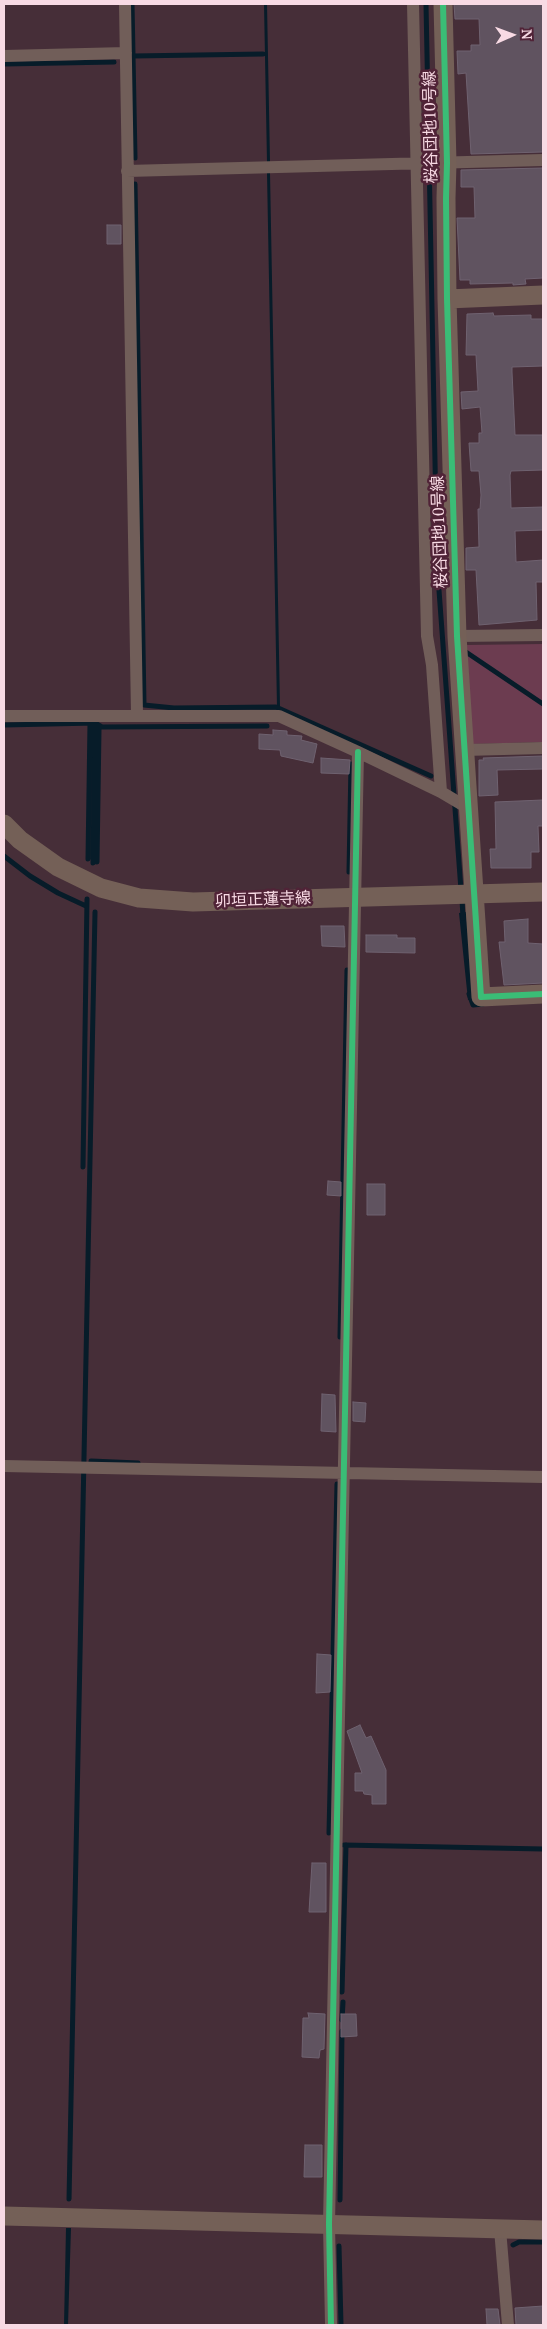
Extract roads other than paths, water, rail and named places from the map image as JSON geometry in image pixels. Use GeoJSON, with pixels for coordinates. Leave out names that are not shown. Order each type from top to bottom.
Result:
{"type":"FeatureCollection","features":[{"type":"Feature","properties":{"kind":"street"},"geometry":{"type":"LineString","coordinates":[[125,4],[137,715]]}},
{"type":"Feature","properties":{"kind":"street"},"geometry":{"type":"LineString","coordinates":[[413,4],[420,164],[427,636],[432,665],[441,792]]}},
{"type":"Feature","properties":{"kind":"street","name":"桜谷団地10号線"},"geometry":{"type":"LineString","coordinates":[[443,4],[444,164],[457,636],[481,997],[543,994]]}},
{"type":"Feature","properties":{"kind":"street"},"geometry":{"type":"LineString","coordinates":[[4,56],[126,53]]}},
{"type":"Feature","properties":{"kind":"street"},"geometry":{"type":"LineString","coordinates":[[128,170],[444,164],[543,160]]}},
{"type":"Feature","properties":{"kind":"street"},"geometry":{"type":"LineString","coordinates":[[447,299],[543,296]]}},
{"type":"Feature","properties":{"kind":"street"},"geometry":{"type":"LineString","coordinates":[[457,636],[543,635]]}},
{"type":"Feature","properties":{"kind":"street"},"geometry":{"type":"LineString","coordinates":[[4,716],[278,716],[441,792],[468,808]]}},
{"type":"Feature","properties":{"kind":"street"},"geometry":{"type":"LineString","coordinates":[[464,750],[543,748]]}},
{"type":"Feature","properties":{"kind":"street"},"geometry":{"type":"LineString","coordinates":[[331,2325],[329,2224],[358,752]]}},
{"type":"Feature","properties":{"kind":"street","name":"卯垣正蓮寺線"},"geometry":{"type":"LineString","coordinates":[[4,824],[20,840],[58,867],[101,888],[139,898],[193,902],[543,892]]}},
{"type":"Feature","properties":{"kind":"street"},"geometry":{"type":"LineString","coordinates":[[4,1466],[543,1477]]}},
{"type":"Feature","properties":{"kind":"street"},"geometry":{"type":"LineString","coordinates":[[4,2216],[543,2230]]}},
{"type":"Feature","properties":{"kind":"street"},"geometry":{"type":"LineString","coordinates":[[500,2229],[508,2325]]}},
{"type":"Feature","properties":{"kind":"water"},"geometry":{"type":"Polygon","coordinates":[[[264,4],[267,4],[270,162],[267,162],[264,4]]]}},
{"type":"Feature","properties":{"kind":"water"},"geometry":{"type":"Polygon","coordinates":[[[267,173],[270,173],[280,707],[277,707],[267,173]]]}},
{"type":"Feature","properties":{"kind":"water"},"geometry":{"type":"Polygon","coordinates":[[[466,912],[474,999],[468,1000],[459,913],[466,912]]]}},
{"type":"Feature","properties":{"kind":"water"},"geometry":{"type":"Polygon","coordinates":[[[66,2228],[71,2228],[68,2325],[64,2325],[66,2228]]]}},
{"type":"Feature","properties":{"kind":"waterway"},"geometry":{"type":"LineString","coordinates":[[132,4],[135,158]]}},
{"type":"Feature","properties":{"kind":"waterway"},"geometry":{"type":"LineString","coordinates":[[426,4],[437,563],[461,890]]}},
{"type":"Feature","properties":{"kind":"waterway"},"geometry":{"type":"LineString","coordinates":[[133,56],[263,54]]}},
{"type":"Feature","properties":{"kind":"waterway"},"geometry":{"type":"LineString","coordinates":[[4,64],[114,62]]}},
{"type":"Feature","properties":{"kind":"waterway"},"geometry":{"type":"LineString","coordinates":[[135,184],[144,705],[174,708],[276,707],[431,776]]}},
{"type":"Feature","properties":{"kind":"waterway"},"geometry":{"type":"LineString","coordinates":[[463,650],[543,704]]}},
{"type":"Feature","properties":{"kind":"waterway"},"geometry":{"type":"LineString","coordinates":[[88,859],[90,723]]}},
{"type":"Feature","properties":{"kind":"waterway"},"geometry":{"type":"LineString","coordinates":[[4,725],[95,723],[102,727],[267,726]]}},
{"type":"Feature","properties":{"kind":"waterway"},"geometry":{"type":"LineString","coordinates":[[93,863],[95,723]]}},
{"type":"Feature","properties":{"kind":"waterway"},"geometry":{"type":"LineString","coordinates":[[97,862],[99,729]]}},
{"type":"Feature","properties":{"kind":"waterway"},"geometry":{"type":"LineString","coordinates":[[349,872],[351,764]]}},
{"type":"Feature","properties":{"kind":"waterway"},"geometry":{"type":"LineString","coordinates":[[4,856],[30,876],[58,893],[86,906]]}},
{"type":"Feature","properties":{"kind":"waterway"},"geometry":{"type":"LineString","coordinates":[[83,1167],[87,899]]}},
{"type":"Feature","properties":{"kind":"waterway"},"geometry":{"type":"LineString","coordinates":[[462,899],[463,918]]}},
{"type":"Feature","properties":{"kind":"waterway"},"geometry":{"type":"LineString","coordinates":[[69,2199],[95,912]]}},
{"type":"Feature","properties":{"kind":"waterway"},"geometry":{"type":"LineString","coordinates":[[340,1337],[347,970]]}},
{"type":"Feature","properties":{"kind":"waterway"},"geometry":{"type":"LineString","coordinates":[[469,994],[473,1005],[483,1004]]}},
{"type":"Feature","properties":{"kind":"waterway"},"geometry":{"type":"LineString","coordinates":[[91,1461],[138,1463]]}},
{"type":"Feature","properties":{"kind":"waterway"},"geometry":{"type":"LineString","coordinates":[[329,1833],[337,1484]]}},
{"type":"Feature","properties":{"kind":"waterway"},"geometry":{"type":"LineString","coordinates":[[344,1845],[543,1849]]}},
{"type":"Feature","properties":{"kind":"waterway"},"geometry":{"type":"LineString","coordinates":[[342,1992],[346,1845]]}},
{"type":"Feature","properties":{"kind":"waterway"},"geometry":{"type":"LineString","coordinates":[[342,2020],[343,2002]]}},
{"type":"Feature","properties":{"kind":"waterway"},"geometry":{"type":"LineString","coordinates":[[340,2200],[342,2031]]}},
{"type":"Feature","properties":{"kind":"waterway"},"geometry":{"type":"LineString","coordinates":[[513,2245],[519,2242],[543,2242]]}},
{"type":"Feature","properties":{"kind":"waterway"},"geometry":{"type":"LineString","coordinates":[[339,2246],[341,2325]]}}]}
